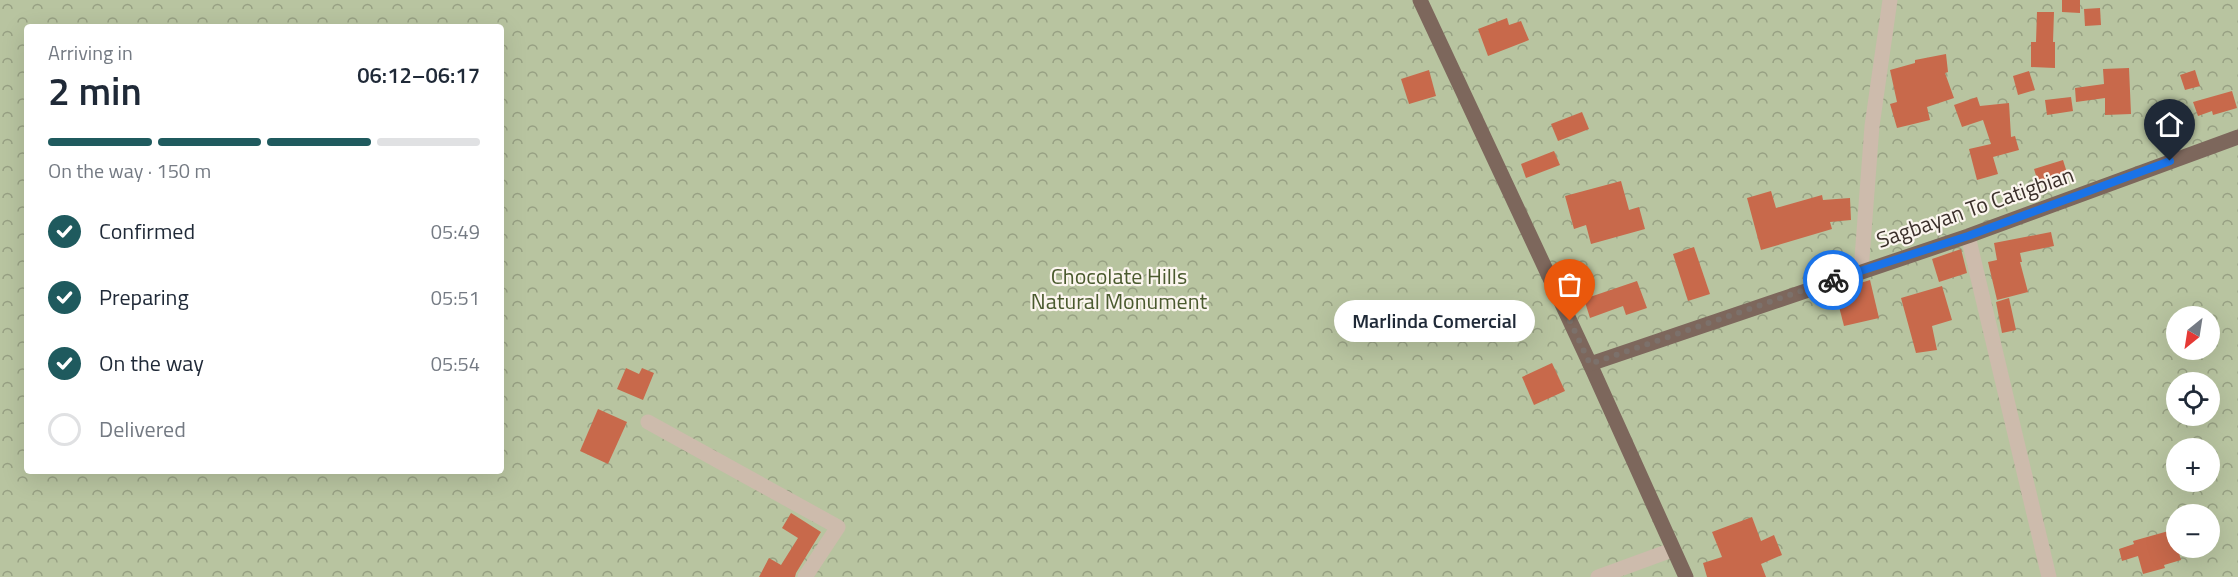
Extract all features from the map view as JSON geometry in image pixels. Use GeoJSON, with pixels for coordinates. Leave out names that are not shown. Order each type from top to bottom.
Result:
{"type":"FeatureCollection","features":[{"type":"Feature","properties":{"kind":"main road"},"geometry":{"type":"LineString","coordinates":[[1420,0],[1590,364],[1686,577]]}},
{"type":"Feature","properties":{"kind":"main road","name":"Sagbayan To Catigbian"},"geometry":{"type":"LineString","coordinates":[[1590,364],[1968,236],[2238,137]]}},
{"type":"Feature","properties":{"kind":"street"},"geometry":{"type":"LineString","coordinates":[[1861,271],[1872,126],[1890,0]]}},
{"type":"Feature","properties":{"kind":"street"},"geometry":{"type":"LineString","coordinates":[[1968,236],[2049,577]]}},
{"type":"Feature","properties":{"kind":"street"},"geometry":{"type":"LineString","coordinates":[[648,422],[838,527],[805,577]]}},
{"type":"Feature","properties":{"kind":"street"},"geometry":{"type":"LineString","coordinates":[[1598,577],[1672,550]]}},
{"type":"Feature","properties":{"kind":"green space","name":"Chocolate Hills Natural Monument"},"geometry":{"type":"Polygon","coordinates":[[[0,0],[2238,0],[2238,577],[0,577],[0,0]]]}},
{"type":"Feature","properties":{"kind":"building"},"geometry":{"type":"Polygon","coordinates":[[[2062,0],[2080,0],[2080,13],[2062,12],[2062,0]]]}},
{"type":"Feature","properties":{"kind":"building"},"geometry":{"type":"Polygon","coordinates":[[[2100,8],[2101,25],[2085,26],[2084,9],[2100,8]]]}},
{"type":"Feature","properties":{"kind":"building"},"geometry":{"type":"Polygon","coordinates":[[[2037,12],[2054,12],[2055,68],[2031,67],[2031,42],[2036,42],[2037,12]]]}},
{"type":"Feature","properties":{"kind":"building"},"geometry":{"type":"Polygon","coordinates":[[[1507,18],[1509,25],[1521,21],[1529,40],[1488,56],[1478,29],[1507,18]]]}},
{"type":"Feature","properties":{"kind":"building"},"geometry":{"type":"Polygon","coordinates":[[[1946,54],[1948,72],[1945,73],[1954,98],[1927,107],[1930,120],[1897,128],[1890,104],[1897,102],[1890,70],[1915,63],[1915,60],[1946,54]]]}},
{"type":"Feature","properties":{"kind":"building"},"geometry":{"type":"Polygon","coordinates":[[[2129,68],[2131,114],[2105,115],[2105,98],[2076,102],[2075,88],[2104,84],[2103,69],[2129,68]]]}},
{"type":"Feature","properties":{"kind":"building"},"geometry":{"type":"Polygon","coordinates":[[[1429,70],[1436,96],[1409,104],[1401,79],[1429,70]]]}},
{"type":"Feature","properties":{"kind":"building"},"geometry":{"type":"Polygon","coordinates":[[[2195,70],[2200,86],[2185,90],[2180,75],[2195,70]]]}},
{"type":"Feature","properties":{"kind":"building"},"geometry":{"type":"Polygon","coordinates":[[[2029,71],[2035,90],[2018,95],[2013,76],[2029,71]]]}},
{"type":"Feature","properties":{"kind":"building"},"geometry":{"type":"Polygon","coordinates":[[[2232,91],[2237,108],[2213,115],[2212,111],[2198,116],[2193,102],[2232,91]]]}},
{"type":"Feature","properties":{"kind":"building"},"geometry":{"type":"Polygon","coordinates":[[[1977,97],[1980,106],[2009,103],[2011,137],[2015,136],[2019,150],[1993,157],[1998,174],[1977,180],[1969,149],[1991,144],[1983,120],[1962,127],[1954,105],[1977,97]]]}},
{"type":"Feature","properties":{"kind":"building"},"geometry":{"type":"Polygon","coordinates":[[[2071,97],[2073,111],[2047,115],[2045,100],[2071,97]]]}},
{"type":"Feature","properties":{"kind":"building"},"geometry":{"type":"Polygon","coordinates":[[[1582,112],[1589,129],[1558,141],[1551,124],[1582,112]]]}},
{"type":"Feature","properties":{"kind":"building"},"geometry":{"type":"Polygon","coordinates":[[[1554,151],[1560,165],[1526,178],[1521,164],[1554,151]]]}},
{"type":"Feature","properties":{"kind":"building"},"geometry":{"type":"Polygon","coordinates":[[[2063,160],[2068,176],[2038,182],[2034,169],[2063,160]]]}},
{"type":"Feature","properties":{"kind":"building"},"geometry":{"type":"Polygon","coordinates":[[[1621,181],[1629,210],[1639,207],[1645,229],[1591,244],[1586,225],[1574,229],[1565,196],[1621,181]]]}},
{"type":"Feature","properties":{"kind":"building"},"geometry":{"type":"Polygon","coordinates":[[[1771,191],[1776,208],[1822,195],[1823,200],[1850,198],[1851,220],[1830,222],[1832,229],[1761,250],[1747,198],[1771,191]]]}},
{"type":"Feature","properties":{"kind":"building"},"geometry":{"type":"Polygon","coordinates":[[[2051,232],[2054,246],[2020,253],[2022,262],[2020,262],[2028,292],[1997,300],[1988,262],[1997,260],[1994,243],[2051,232]]]}},
{"type":"Feature","properties":{"kind":"building"},"geometry":{"type":"Polygon","coordinates":[[[1694,247],[1710,294],[1688,301],[1673,254],[1694,247]]]}},
{"type":"Feature","properties":{"kind":"building"},"geometry":{"type":"Polygon","coordinates":[[[1961,249],[1967,273],[1939,282],[1932,259],[1961,249]]]}},
{"type":"Feature","properties":{"kind":"building"},"geometry":{"type":"Polygon","coordinates":[[[1870,280],[1879,318],[1844,326],[1835,291],[1870,280]]]}},
{"type":"Feature","properties":{"kind":"building"},"geometry":{"type":"Polygon","coordinates":[[[1637,281],[1647,308],[1626,315],[1623,306],[1590,318],[1584,299],[1637,281]]]}},
{"type":"Feature","properties":{"kind":"building"},"geometry":{"type":"Polygon","coordinates":[[[1942,286],[1952,320],[1932,326],[1937,350],[1916,353],[1901,298],[1942,286]]]}},
{"type":"Feature","properties":{"kind":"building"},"geometry":{"type":"Polygon","coordinates":[[[2009,298],[2016,330],[2002,333],[1996,302],[2009,298]]]}},
{"type":"Feature","properties":{"kind":"building"},"geometry":{"type":"Polygon","coordinates":[[[1552,363],[1565,391],[1534,405],[1522,377],[1552,363]]]}},
{"type":"Feature","properties":{"kind":"building"},"geometry":{"type":"Polygon","coordinates":[[[626,368],[639,374],[642,368],[654,373],[643,400],[617,389],[626,368]]]}},
{"type":"Feature","properties":{"kind":"building"},"geometry":{"type":"Polygon","coordinates":[[[598,409],[627,422],[608,464],[580,451],[598,409]]]}},
{"type":"Feature","properties":{"kind":"building"},"geometry":{"type":"Polygon","coordinates":[[[791,513],[821,532],[795,577],[759,577],[769,558],[781,565],[798,538],[782,528],[791,513]]]}},
{"type":"Feature","properties":{"kind":"building"},"geometry":{"type":"Polygon","coordinates":[[[1752,517],[1761,541],[1774,535],[1782,555],[1761,564],[1766,577],[1707,577],[1703,563],[1722,557],[1712,532],[1752,517]]]}},
{"type":"Feature","properties":{"kind":"building"},"geometry":{"type":"Polygon","coordinates":[[[2166,532],[2166,558],[2180,558],[2181,560],[2164,565],[2165,568],[2143,574],[2138,556],[2122,561],[2119,549],[2134,544],[2133,541],[2166,532]]]}},
{"type":"Feature","properties":{"kind":"way so far"},"geometry":{"type":"LineString","coordinates":[[1570,321],[1590,364],[1833,280]]}},
{"type":"Feature","properties":{"kind":"place","name":"Marlinda Comercial"},"geometry":{"type":"Point","coordinates":[1570,321]}},
{"type":"Feature","properties":{"kind":"route"},"geometry":{"type":"LineString","coordinates":[[1833,280],[1968,236],[2170,161]]}}]}
